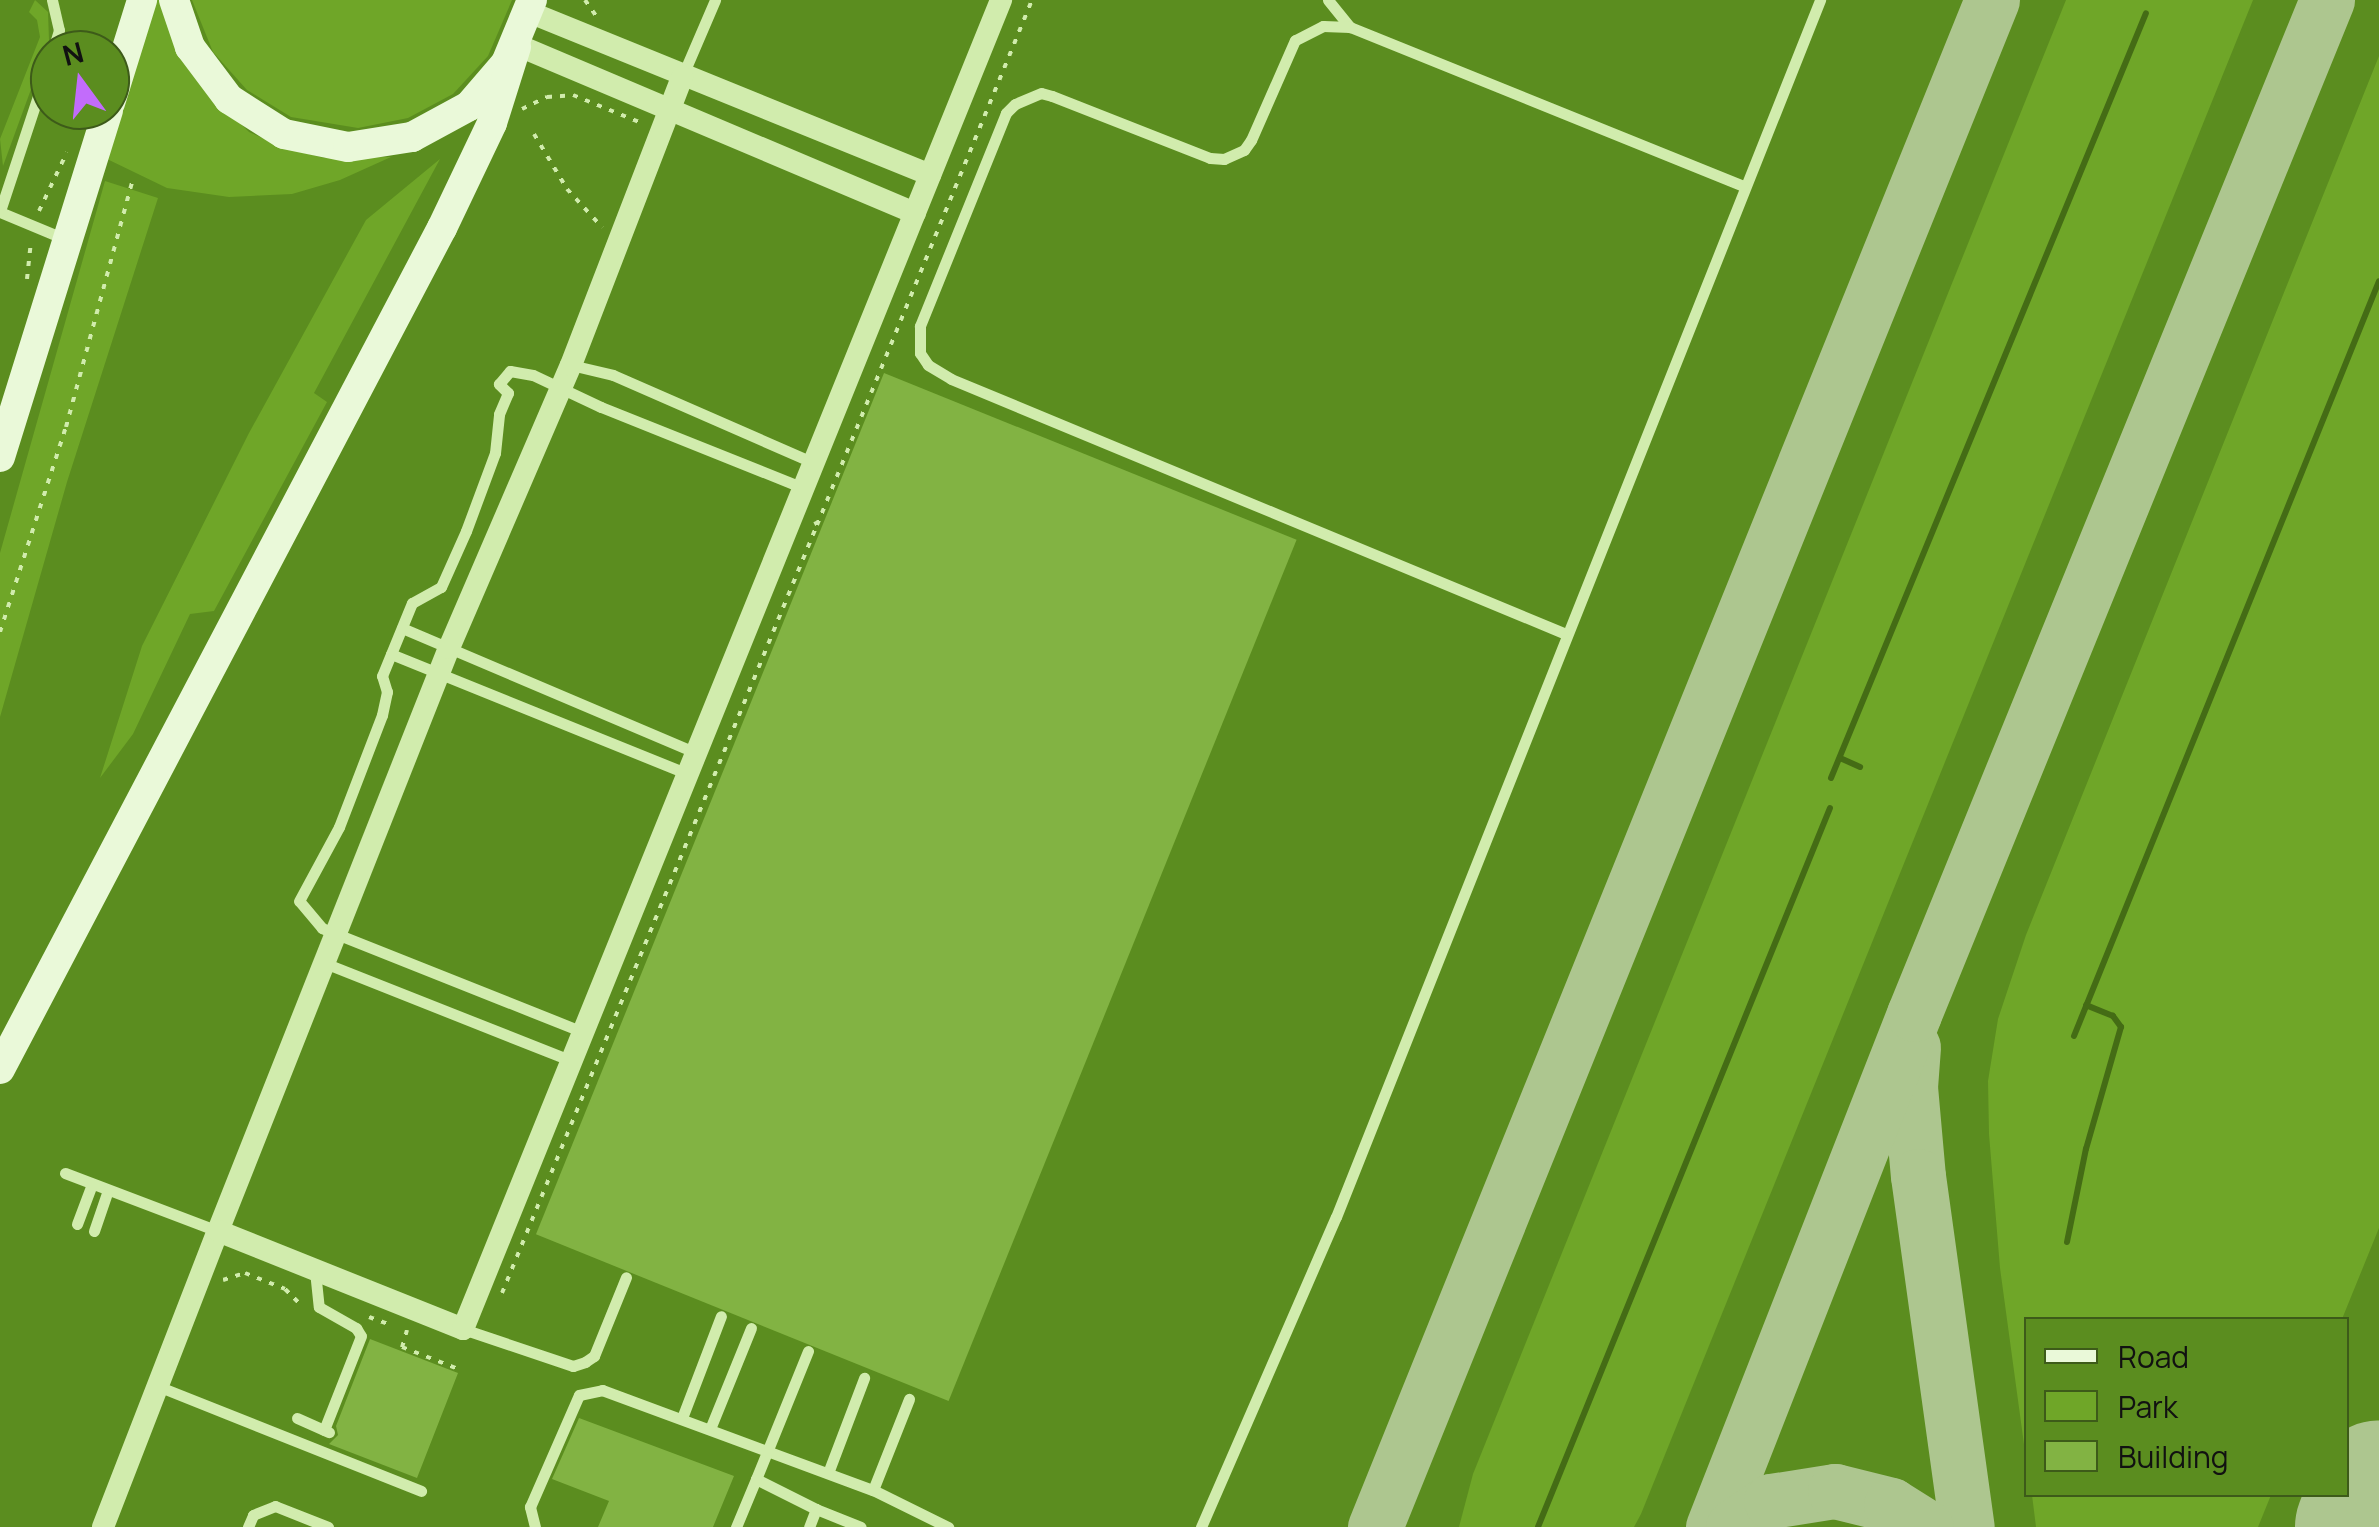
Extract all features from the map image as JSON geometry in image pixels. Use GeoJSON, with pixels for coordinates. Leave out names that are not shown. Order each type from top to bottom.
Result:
{"type":"FeatureCollection","features":[{"type":"Feature","properties":{"kind":"street"},"geometry":{"type":"LineString","coordinates":[[174,0],[190,47],[229,99],[284,134],[331,146],[396,142],[442,124],[482,93],[516,46]]}},
{"type":"Feature","properties":{"kind":"street"},"geometry":{"type":"LineString","coordinates":[[218,1231],[464,1330],[1001,0]]}},
{"type":"Feature","properties":{"kind":"street"},"geometry":{"type":"LineString","coordinates":[[0,1068],[442,228],[492,123],[532,5],[682,77],[930,175]]}},
{"type":"Feature","properties":{"kind":"street"},"geometry":{"type":"LineString","coordinates":[[130,31],[137,6]]}},
{"type":"Feature","properties":{"kind":"street"},"geometry":{"type":"LineString","coordinates":[[516,46],[665,121],[914,214]]}},
{"type":"Feature","properties":{"kind":"street"},"geometry":{"type":"LineString","coordinates":[[103,1527],[449,648],[571,366],[682,77]]}},
{"type":"Feature","properties":{"kind":"street"},"geometry":{"type":"LineString","coordinates":[[0,457],[102,130]]}},
{"type":"Feature","properties":{"kind":"lane"},"geometry":{"type":"LineString","coordinates":[[52,0],[59,30]]}},
{"type":"Feature","properties":{"kind":"lane"},"geometry":{"type":"LineString","coordinates":[[682,77],[714,0]]}},
{"type":"Feature","properties":{"kind":"lane"},"geometry":{"type":"LineString","coordinates":[[1328,0],[1350,27]]}},
{"type":"Feature","properties":{"kind":"lane"},"geometry":{"type":"LineString","coordinates":[[1200,1527],[1336,1217],[1820,0]]}},
{"type":"Feature","properties":{"kind":"lane"},"geometry":{"type":"LineString","coordinates":[[1566,634],[951,380],[928,365],[920,352],[920,326],[1006,113],[1015,104],[1041,93],[1210,158],[1224,159],[1244,150],[1251,140],[1295,40],[1323,26],[1350,27],[1743,186]]}},
{"type":"Feature","properties":{"kind":"lane"},"geometry":{"type":"LineString","coordinates":[[30,120],[0,211],[67,240]]}},
{"type":"Feature","properties":{"kind":"lane"},"geometry":{"type":"LineString","coordinates":[[571,366],[613,375],[814,464]]}},
{"type":"Feature","properties":{"kind":"lane"},"geometry":{"type":"LineString","coordinates":[[584,1032],[313,923],[299,901],[339,826],[386,702],[382,676],[412,604],[441,588],[466,530],[495,453],[499,414],[508,393],[499,384],[506,373],[517,370],[804,488]]}},
{"type":"Feature","properties":{"kind":"lane"},"geometry":{"type":"LineString","coordinates":[[402,628],[692,764]]}},
{"type":"Feature","properties":{"kind":"lane"},"geometry":{"type":"LineString","coordinates":[[392,654],[440,675],[692,764]]}},
{"type":"Feature","properties":{"kind":"lane"},"geometry":{"type":"LineString","coordinates":[[327,964],[572,1061]]}},
{"type":"Feature","properties":{"kind":"lane"},"geometry":{"type":"LineString","coordinates":[[65,1173],[218,1231]]}},
{"type":"Feature","properties":{"kind":"lane"},"geometry":{"type":"LineString","coordinates":[[77,1224],[92,1184]]}},
{"type":"Feature","properties":{"kind":"lane"},"geometry":{"type":"LineString","coordinates":[[94,1231],[108,1190]]}},
{"type":"Feature","properties":{"kind":"lane"},"geometry":{"type":"LineString","coordinates":[[297,1418],[327,1431],[360,1341],[356,1328],[326,1314],[316,1298],[315,1271]]}},
{"type":"Feature","properties":{"kind":"lane"},"geometry":{"type":"LineString","coordinates":[[464,1330],[573,1366],[594,1356],[626,1277]]}},
{"type":"Feature","properties":{"kind":"lane"},"geometry":{"type":"LineString","coordinates":[[682,1418],[721,1316]]}},
{"type":"Feature","properties":{"kind":"lane"},"geometry":{"type":"LineString","coordinates":[[710,1429],[751,1328]]}},
{"type":"Feature","properties":{"kind":"lane"},"geometry":{"type":"LineString","coordinates":[[736,1527],[808,1352]]}},
{"type":"Feature","properties":{"kind":"lane"},"geometry":{"type":"LineString","coordinates":[[828,1472],[864,1378]]}},
{"type":"Feature","properties":{"kind":"lane"},"geometry":{"type":"LineString","coordinates":[[160,1387],[421,1491]]}},
{"type":"Feature","properties":{"kind":"lane"},"geometry":{"type":"LineString","coordinates":[[535,1527],[530,1507],[580,1395],[602,1390],[828,1472],[873,1490],[929,1524],[948,1527]]}},
{"type":"Feature","properties":{"kind":"lane"},"geometry":{"type":"LineString","coordinates":[[873,1490],[909,1398]]}},
{"type":"Feature","properties":{"kind":"lane"},"geometry":{"type":"LineString","coordinates":[[756,1479],[861,1527]]}},
{"type":"Feature","properties":{"kind":"lane"},"geometry":{"type":"LineString","coordinates":[[248,1527],[252,1515],[275,1506],[328,1527]]}},
{"type":"Feature","properties":{"kind":"lane"},"geometry":{"type":"LineString","coordinates":[[809,1527],[816,1508]]}},
{"type":"Feature","properties":{"kind":"path"},"geometry":{"type":"LineString","coordinates":[[816,525],[1032,0]]}},
{"type":"Feature","properties":{"kind":"path"},"geometry":{"type":"LineString","coordinates":[[517,115],[548,97],[573,95],[665,121]]}},
{"type":"Feature","properties":{"kind":"path"},"geometry":{"type":"LineString","coordinates":[[534,134],[567,189],[594,221],[620,240]]}},
{"type":"Feature","properties":{"kind":"path"},"geometry":{"type":"LineString","coordinates":[[27,279],[28,249],[43,197],[70,140]]}},
{"type":"Feature","properties":{"kind":"path"},"geometry":{"type":"LineString","coordinates":[[0,632],[66,427],[132,182]]}},
{"type":"Feature","properties":{"kind":"path"},"geometry":{"type":"LineString","coordinates":[[217,1288],[225,1278],[246,1274],[294,1295],[320,1324],[326,1314]]}},
{"type":"Feature","properties":{"kind":"path"},"geometry":{"type":"LineString","coordinates":[[406,1331],[402,1347],[458,1369]]}},
{"type":"Feature","properties":{"kind":"green space"},"geometry":{"type":"Polygon","coordinates":[[[35,0],[48,12],[49,30],[39,30],[37,20],[29,12],[35,0]]]}},
{"type":"Feature","properties":{"kind":"green space"},"geometry":{"type":"Polygon","coordinates":[[[154,0],[162,0],[182,59],[195,78],[249,132],[285,148],[324,158],[391,157],[340,180],[292,194],[229,197],[167,188],[107,159],[116,130],[130,130],[130,81],[154,0]]]}},
{"type":"Feature","properties":{"kind":"green space"},"geometry":{"type":"Polygon","coordinates":[[[192,0],[512,0],[488,56],[453,94],[408,118],[358,128],[291,117],[247,90],[213,52],[192,0]]]}},
{"type":"Feature","properties":{"kind":"green space"},"geometry":{"type":"Polygon","coordinates":[[[2066,0],[2253,0],[1641,1514],[1634,1527],[1459,1527],[1473,1474],[2066,0]]]}},
{"type":"Feature","properties":{"kind":"green space"},"geometry":{"type":"Polygon","coordinates":[[[2379,56],[2379,1228],[2343,1317],[2024,1317],[2024,1444],[2000,1268],[1988,1081],[1998,1019],[2026,935],[2379,56]]]}},
{"type":"Feature","properties":{"kind":"green space"},"geometry":{"type":"Polygon","coordinates":[[[30,62],[30,92],[3,166],[0,139],[30,62]]]}},
{"type":"Feature","properties":{"kind":"green space"},"geometry":{"type":"Polygon","coordinates":[[[440,159],[314,393],[327,402],[214,611],[190,614],[133,734],[100,778],[142,646],[249,433],[366,220],[440,159]]]}},
{"type":"Feature","properties":{"kind":"green space"},"geometry":{"type":"Polygon","coordinates":[[[105,181],[158,198],[67,482],[0,717],[0,553],[105,181]]]}},
{"type":"Feature","properties":{"kind":"green space"},"geometry":{"type":"Polygon","coordinates":[[[2032,1497],[2270,1497],[2258,1527],[2036,1527],[2032,1497]]]}},
{"type":"Feature","properties":{"kind":"building"},"geometry":{"type":"Polygon","coordinates":[[[884,373],[1297,540],[949,1401],[536,1234],[884,373]]]}},
{"type":"Feature","properties":{"kind":"building"},"geometry":{"type":"Polygon","coordinates":[[[370,1339],[458,1373],[417,1478],[329,1444],[338,1435],[336,1426],[370,1339]]]}},
{"type":"Feature","properties":{"kind":"building"},"geometry":{"type":"Polygon","coordinates":[[[579,1418],[734,1476],[713,1527],[598,1527],[609,1501],[552,1479],[579,1418]]]}},
{"type":"Feature","properties":{"kind":"waterway"},"geometry":{"type":"LineString","coordinates":[[1831,778],[2146,13]]}},
{"type":"Feature","properties":{"kind":"waterway"},"geometry":{"type":"LineString","coordinates":[[2074,1036],[2379,281]]}},
{"type":"Feature","properties":{"kind":"waterway"},"geometry":{"type":"LineString","coordinates":[[1840,758],[1860,767]]}},
{"type":"Feature","properties":{"kind":"waterway"},"geometry":{"type":"LineString","coordinates":[[1538,1527],[1830,808]]}},
{"type":"Feature","properties":{"kind":"waterway"},"geometry":{"type":"LineString","coordinates":[[2067,1242],[2086,1149],[2121,1027],[2113,1016],[2086,1005]]}},
{"type":"Feature","properties":{"kind":"taxiway"},"geometry":{"type":"LineString","coordinates":[[1375,1527],[1992,0]]}},
{"type":"Feature","properties":{"kind":"taxiway"},"geometry":{"type":"LineString","coordinates":[[1713,1527],[1914,1014],[2327,0]]}},
{"type":"Feature","properties":{"kind":"taxiway"},"geometry":{"type":"LineString","coordinates":[[1913,1047],[1910,1087],[1918,1176],[1967,1527]]}},
{"type":"Feature","properties":{"kind":"taxiway"},"geometry":{"type":"LineString","coordinates":[[1733,1527],[1771,1501],[1835,1491],[1891,1505],[1926,1527]]}},
{"type":"Feature","properties":{"kind":"runway"},"geometry":{"type":"LineString","coordinates":[[2365,1527],[2379,1491]]}}]}
